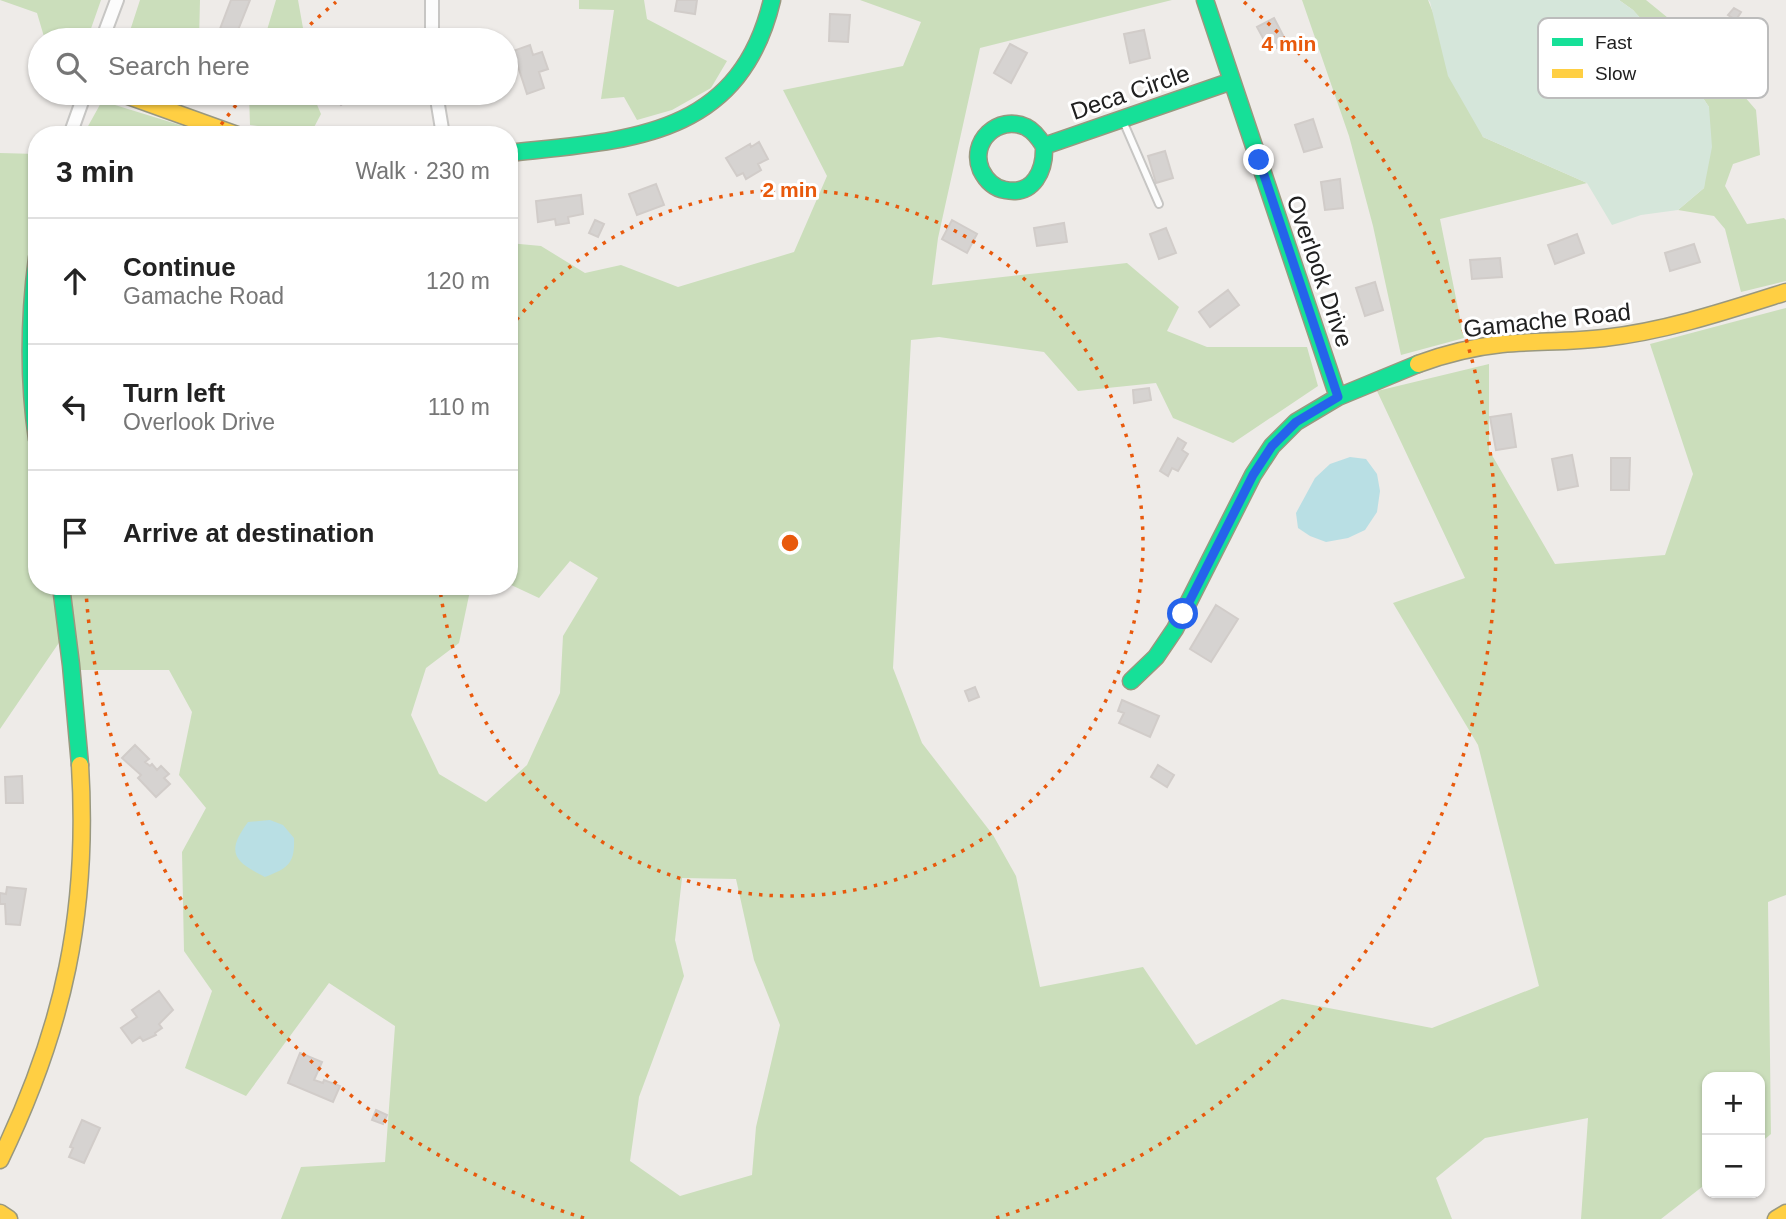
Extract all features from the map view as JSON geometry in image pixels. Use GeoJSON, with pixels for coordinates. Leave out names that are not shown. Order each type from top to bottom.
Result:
{"type":"FeatureCollection","features":[{"type":"Feature","properties":{"kind":"main road"},"geometry":{"type":"LineString","coordinates":[[518,152],[603,141],[659,130],[705,107],[743,72],[760,42],[772,0]]}},
{"type":"Feature","properties":{"kind":"main road","name":"Overlook Drive"},"geometry":{"type":"LineString","coordinates":[[1205,0],[1338,397]]}},
{"type":"Feature","properties":{"kind":"main road","name":"Deca Circle"},"geometry":{"type":"LineString","coordinates":[[1044,146],[1232,81]]}},
{"type":"Feature","properties":{"kind":"main road"},"geometry":{"type":"LineString","coordinates":[[153,105],[212,126]]}},
{"type":"Feature","properties":{"kind":"main road"},"geometry":{"type":"LineString","coordinates":[[1014,123],[1027,127],[1037,135],[1044,146],[1042,172],[1034,183],[1022,189],[1009,191],[996,188],[986,180],[979,168],[981,142],[989,132],[1001,125],[1014,123]]}},
{"type":"Feature","properties":{"kind":"main road","name":"Gamache Road"},"geometry":{"type":"LineString","coordinates":[[1131,681],[1156,657],[1175,629],[1253,475],[1272,446],[1296,422],[1338,397],[1436,358],[1469,348],[1604,338],[1656,330],[1786,292]]}},
{"type":"Feature","properties":{"kind":"main road"},"geometry":{"type":"LineString","coordinates":[[0,1160],[25,1107],[54,1026],[71,959],[80,891],[83,806],[74,686],[62,595]]}},
{"type":"Feature","properties":{"kind":"main road"},"geometry":{"type":"LineString","coordinates":[[0,1213],[9,1219]]}},
{"type":"Feature","properties":{"kind":"main road"},"geometry":{"type":"LineString","coordinates":[[1776,1219],[1786,1213]]}},
{"type":"Feature","properties":{"kind":"street"},"geometry":{"type":"LineString","coordinates":[[106,28],[117,0]]}},
{"type":"Feature","properties":{"kind":"street"},"geometry":{"type":"LineString","coordinates":[[432,0],[432,28]]}},
{"type":"Feature","properties":{"kind":"street"},"geometry":{"type":"LineString","coordinates":[[73,126],[81,105]]}},
{"type":"Feature","properties":{"kind":"street"},"geometry":{"type":"LineString","coordinates":[[438,105],[442,126]]}},
{"type":"Feature","properties":{"kind":"lane"},"geometry":{"type":"LineString","coordinates":[[1122,119],[1159,204]]}},
{"type":"Feature","properties":{"kind":"green space"},"geometry":{"type":"Polygon","coordinates":[[[0,0],[101,0],[91,28],[41,28],[37,13],[0,0]]]}},
{"type":"Feature","properties":{"kind":"green space"},"geometry":{"type":"Polygon","coordinates":[[[140,0],[200,0],[199,28],[131,28],[140,0]]]}},
{"type":"Feature","properties":{"kind":"green space"},"geometry":{"type":"Polygon","coordinates":[[[276,0],[298,0],[303,28],[268,28],[276,0]]]}},
{"type":"Feature","properties":{"kind":"green space"},"geometry":{"type":"Polygon","coordinates":[[[579,0],[644,0],[647,19],[727,61],[711,88],[672,110],[637,120],[624,97],[601,99],[614,10],[579,9],[579,0]]]}},
{"type":"Feature","properties":{"kind":"green space"},"geometry":{"type":"Polygon","coordinates":[[[860,0],[1172,0],[980,48],[938,238],[932,285],[1127,263],[1179,307],[1167,331],[1207,347],[1307,347],[1318,386],[1233,443],[1173,418],[1156,383],[1078,391],[1044,352],[939,337],[911,340],[893,668],[922,743],[993,835],[1016,876],[1040,987],[1143,967],[1196,1045],[1282,999],[1432,1028],[1539,986],[1478,745],[1393,603],[1465,578],[1377,391],[1489,364],[1489,450],[1555,564],[1665,555],[1693,474],[1650,344],[1786,308],[1786,895],[1768,902],[1771,1134],[1765,1139],[1765,1072],[1702,1072],[1702,1187],[1661,1219],[1581,1219],[1588,1118],[1485,1138],[1436,1178],[1452,1219],[281,1219],[301,1167],[385,1162],[395,1026],[329,983],[246,1096],[185,1068],[212,991],[184,951],[182,852],[206,808],[179,775],[192,712],[169,670],[80,670],[71,595],[469,595],[459,643],[426,668],[411,715],[439,774],[486,802],[527,765],[560,693],[563,636],[598,578],[570,561],[539,598],[518,588],[518,244],[541,246],[585,273],[621,265],[678,287],[794,252],[827,176],[783,90],[903,66],[921,22],[860,0]],[[682,878],[675,940],[684,976],[639,1097],[630,1161],[680,1196],[752,1175],[756,1127],[780,1025],[754,960],[736,879],[682,878]]]}},
{"type":"Feature","properties":{"kind":"green space"},"geometry":{"type":"Polygon","coordinates":[[[1302,0],[1428,0],[1483,137],[1587,183],[1440,219],[1464,338],[1401,355],[1373,226],[1349,136],[1302,0]]]}},
{"type":"Feature","properties":{"kind":"green space"},"geometry":{"type":"Polygon","coordinates":[[[1428,0],[1619,0],[1640,18],[1538,18],[1538,98],[1703,98],[1709,107],[1712,147],[1704,188],[1678,210],[1641,215],[1612,225],[1587,183],[1483,137],[1448,76],[1428,0]]]}},
{"type":"Feature","properties":{"kind":"green space"},"geometry":{"type":"Polygon","coordinates":[[[1619,0],[1646,0],[1668,18],[1640,18],[1619,0]]]}},
{"type":"Feature","properties":{"kind":"green space"},"geometry":{"type":"Polygon","coordinates":[[[1703,98],[1746,98],[1756,110],[1760,155],[1733,164],[1725,186],[1747,224],[1784,218],[1786,220],[1786,281],[1741,292],[1725,229],[1714,216],[1678,210],[1704,188],[1709,107],[1703,98]]]}},
{"type":"Feature","properties":{"kind":"green space"},"geometry":{"type":"Polygon","coordinates":[[[100,105],[115,105],[183,126],[88,126],[100,105]]]}},
{"type":"Feature","properties":{"kind":"green space"},"geometry":{"type":"Polygon","coordinates":[[[249,105],[317,105],[321,114],[315,126],[250,125],[249,105]]]}},
{"type":"Feature","properties":{"kind":"green space"},"geometry":{"type":"Polygon","coordinates":[[[0,153],[28,154],[28,595],[62,595],[67,631],[0,729],[0,153]]]}},
{"type":"Feature","properties":{"kind":"water"},"geometry":{"type":"Polygon","coordinates":[[[1350,457],[1366,459],[1377,474],[1380,491],[1377,512],[1365,530],[1348,538],[1326,542],[1310,536],[1298,528],[1296,513],[1315,478],[1330,464],[1350,457]]]}},
{"type":"Feature","properties":{"kind":"water"},"geometry":{"type":"Polygon","coordinates":[[[270,820],[283,825],[294,838],[294,847],[285,868],[265,877],[246,866],[236,855],[235,848],[248,822],[270,820]]]}},
{"type":"Feature","properties":{"kind":"building"},"geometry":{"type":"Polygon","coordinates":[[[231,0],[250,0],[239,28],[220,28],[231,0]]]}},
{"type":"Feature","properties":{"kind":"building"},"geometry":{"type":"Polygon","coordinates":[[[677,0],[697,0],[695,14],[675,11],[677,0]]]}},
{"type":"Feature","properties":{"kind":"building"},"geometry":{"type":"Polygon","coordinates":[[[1734,8],[1741,12],[1737,18],[1728,15],[1734,8]]]}},
{"type":"Feature","properties":{"kind":"building"},"geometry":{"type":"Polygon","coordinates":[[[830,14],[850,15],[848,42],[829,41],[830,14]]]}},
{"type":"Feature","properties":{"kind":"building"},"geometry":{"type":"Polygon","coordinates":[[[1274,18],[1287,43],[1270,51],[1257,27],[1274,18]]]}},
{"type":"Feature","properties":{"kind":"building"},"geometry":{"type":"Polygon","coordinates":[[[1144,30],[1150,58],[1130,63],[1124,34],[1144,30]]]}},
{"type":"Feature","properties":{"kind":"building"},"geometry":{"type":"Polygon","coordinates":[[[1010,44],[1027,53],[1011,83],[994,73],[1010,44]]]}},
{"type":"Feature","properties":{"kind":"building"},"geometry":{"type":"Polygon","coordinates":[[[530,45],[533,55],[542,52],[548,69],[539,72],[544,88],[527,94],[518,66],[518,49],[530,45]]]}},
{"type":"Feature","properties":{"kind":"building"},"geometry":{"type":"Polygon","coordinates":[[[1313,119],[1322,147],[1304,152],[1295,125],[1313,119]]]}},
{"type":"Feature","properties":{"kind":"building"},"geometry":{"type":"Polygon","coordinates":[[[759,142],[768,159],[758,164],[761,170],[746,179],[743,173],[737,176],[726,158],[750,144],[751,147],[759,142]]]}},
{"type":"Feature","properties":{"kind":"building"},"geometry":{"type":"Polygon","coordinates":[[[1165,151],[1173,178],[1156,183],[1148,156],[1165,151]]]}},
{"type":"Feature","properties":{"kind":"building"},"geometry":{"type":"Polygon","coordinates":[[[1340,179],[1343,208],[1325,210],[1321,182],[1340,179]]]}},
{"type":"Feature","properties":{"kind":"building"},"geometry":{"type":"Polygon","coordinates":[[[656,184],[664,205],[637,215],[629,194],[656,184]]]}},
{"type":"Feature","properties":{"kind":"building"},"geometry":{"type":"Polygon","coordinates":[[[581,195],[583,214],[568,217],[569,223],[556,225],[555,219],[538,222],[536,201],[581,195]]]}},
{"type":"Feature","properties":{"kind":"building"},"geometry":{"type":"Polygon","coordinates":[[[595,220],[604,224],[598,237],[589,233],[595,220]]]}},
{"type":"Feature","properties":{"kind":"building"},"geometry":{"type":"Polygon","coordinates":[[[952,220],[977,234],[967,253],[942,239],[952,220]]]}},
{"type":"Feature","properties":{"kind":"building"},"geometry":{"type":"Polygon","coordinates":[[[1064,223],[1067,242],[1037,246],[1034,228],[1064,223]]]}},
{"type":"Feature","properties":{"kind":"building"},"geometry":{"type":"Polygon","coordinates":[[[1166,228],[1176,253],[1159,259],[1150,234],[1166,228]]]}},
{"type":"Feature","properties":{"kind":"building"},"geometry":{"type":"Polygon","coordinates":[[[1577,234],[1584,253],[1555,264],[1548,245],[1577,234]]]}},
{"type":"Feature","properties":{"kind":"building"},"geometry":{"type":"Polygon","coordinates":[[[1694,244],[1700,262],[1670,271],[1665,253],[1694,244]]]}},
{"type":"Feature","properties":{"kind":"building"},"geometry":{"type":"Polygon","coordinates":[[[1500,258],[1502,277],[1472,279],[1470,260],[1500,258]]]}},
{"type":"Feature","properties":{"kind":"building"},"geometry":{"type":"Polygon","coordinates":[[[1375,282],[1383,310],[1365,316],[1356,288],[1375,282]]]}},
{"type":"Feature","properties":{"kind":"building"},"geometry":{"type":"Polygon","coordinates":[[[1228,290],[1239,305],[1210,327],[1199,312],[1228,290]]]}},
{"type":"Feature","properties":{"kind":"building"},"geometry":{"type":"Polygon","coordinates":[[[1149,388],[1151,400],[1134,403],[1133,390],[1149,388]]]}},
{"type":"Feature","properties":{"kind":"building"},"geometry":{"type":"Polygon","coordinates":[[[1511,414],[1516,447],[1496,450],[1490,417],[1511,414]]]}},
{"type":"Feature","properties":{"kind":"building"},"geometry":{"type":"Polygon","coordinates":[[[1178,438],[1186,443],[1182,450],[1188,454],[1178,471],[1172,468],[1168,476],[1160,471],[1178,438]]]}},
{"type":"Feature","properties":{"kind":"building"},"geometry":{"type":"Polygon","coordinates":[[[1572,455],[1578,486],[1558,490],[1552,459],[1572,455]]]}},
{"type":"Feature","properties":{"kind":"building"},"geometry":{"type":"Polygon","coordinates":[[[1611,458],[1630,458],[1629,490],[1611,490],[1611,458]]]}},
{"type":"Feature","properties":{"kind":"building"},"geometry":{"type":"Polygon","coordinates":[[[1216,605],[1238,619],[1211,662],[1190,649],[1216,605]]]}},
{"type":"Feature","properties":{"kind":"building"},"geometry":{"type":"Polygon","coordinates":[[[975,687],[979,697],[969,701],[965,691],[975,687]]]}},
{"type":"Feature","properties":{"kind":"building"},"geometry":{"type":"Polygon","coordinates":[[[1122,700],[1159,716],[1150,737],[1119,723],[1124,713],[1118,711],[1122,700]]]}},
{"type":"Feature","properties":{"kind":"building"},"geometry":{"type":"Polygon","coordinates":[[[135,745],[149,759],[145,762],[150,766],[152,764],[157,770],[161,766],[169,774],[164,778],[170,784],[156,797],[138,778],[141,775],[122,758],[135,745]]]}},
{"type":"Feature","properties":{"kind":"building"},"geometry":{"type":"Polygon","coordinates":[[[1158,765],[1174,775],[1167,787],[1151,777],[1158,765]]]}},
{"type":"Feature","properties":{"kind":"building"},"geometry":{"type":"Polygon","coordinates":[[[22,776],[23,803],[6,803],[5,777],[22,776]]]}},
{"type":"Feature","properties":{"kind":"building"},"geometry":{"type":"Polygon","coordinates":[[[7,887],[26,889],[20,925],[6,924],[5,904],[0,904],[0,893],[6,894],[7,887]]]}},
{"type":"Feature","properties":{"kind":"building"},"geometry":{"type":"Polygon","coordinates":[[[159,991],[173,1010],[159,1024],[162,1028],[156,1035],[143,1041],[140,1037],[132,1043],[121,1028],[137,1017],[132,1010],[159,991]]]}},
{"type":"Feature","properties":{"kind":"building"},"geometry":{"type":"Polygon","coordinates":[[[300,1053],[322,1062],[314,1080],[323,1083],[324,1080],[340,1086],[333,1102],[288,1083],[300,1053]]]}},
{"type":"Feature","properties":{"kind":"building"},"geometry":{"type":"Polygon","coordinates":[[[376,1110],[387,1115],[383,1124],[372,1120],[376,1110]]]}},
{"type":"Feature","properties":{"kind":"building"},"geometry":{"type":"Polygon","coordinates":[[[82,1120],[100,1128],[84,1163],[69,1157],[73,1148],[70,1147],[82,1120]]]}},
{"type":"Feature","properties":{"kind":"traffic: fast"},"geometry":{"type":"LineString","coordinates":[[518,152],[635,136],[672,124],[705,106],[734,81],[756,46],[772,0]]}},
{"type":"Feature","properties":{"kind":"traffic: fast"},"geometry":{"type":"LineString","coordinates":[[1205,0],[1338,397]]}},
{"type":"Feature","properties":{"kind":"traffic: fast"},"geometry":{"type":"LineString","coordinates":[[1044,146],[1042,164],[1036,179],[1030,185],[1015,191],[993,185],[981,170],[978,160],[979,150],[988,133],[1005,124],[1026,127],[1044,146],[1232,81]]}},
{"type":"Feature","properties":{"kind":"traffic: fast"},"geometry":{"type":"LineString","coordinates":[[1131,681],[1156,657],[1175,629],[1253,475],[1272,446],[1296,422],[1338,397],[1418,364]]}},
{"type":"Feature","properties":{"kind":"traffic: fast"},"geometry":{"type":"LineString","coordinates":[[62,595],[80,765]]}},
{"type":"Feature","properties":{"kind":"traffic: slow"},"geometry":{"type":"LineString","coordinates":[[153,105],[212,126]]}},
{"type":"Feature","properties":{"kind":"traffic: slow"},"geometry":{"type":"LineString","coordinates":[[1418,364],[1459,351],[1491,345],[1591,339],[1650,331],[1696,320],[1786,292]]}},
{"type":"Feature","properties":{"kind":"traffic: slow"},"geometry":{"type":"LineString","coordinates":[[0,1160],[41,1063],[67,968],[76,919],[80,870],[80,765]]}},
{"type":"Feature","properties":{"kind":"traffic: slow"},"geometry":{"type":"LineString","coordinates":[[0,1213],[9,1219]]}},
{"type":"Feature","properties":{"kind":"traffic: slow"},"geometry":{"type":"LineString","coordinates":[[1776,1219],[1786,1213]]}},
{"type":"Feature","properties":{"kind":"route"},"geometry":{"type":"LineString","coordinates":[[1183,614],[1253,475],[1272,446],[1296,422],[1338,397],[1259,160]]}}]}
